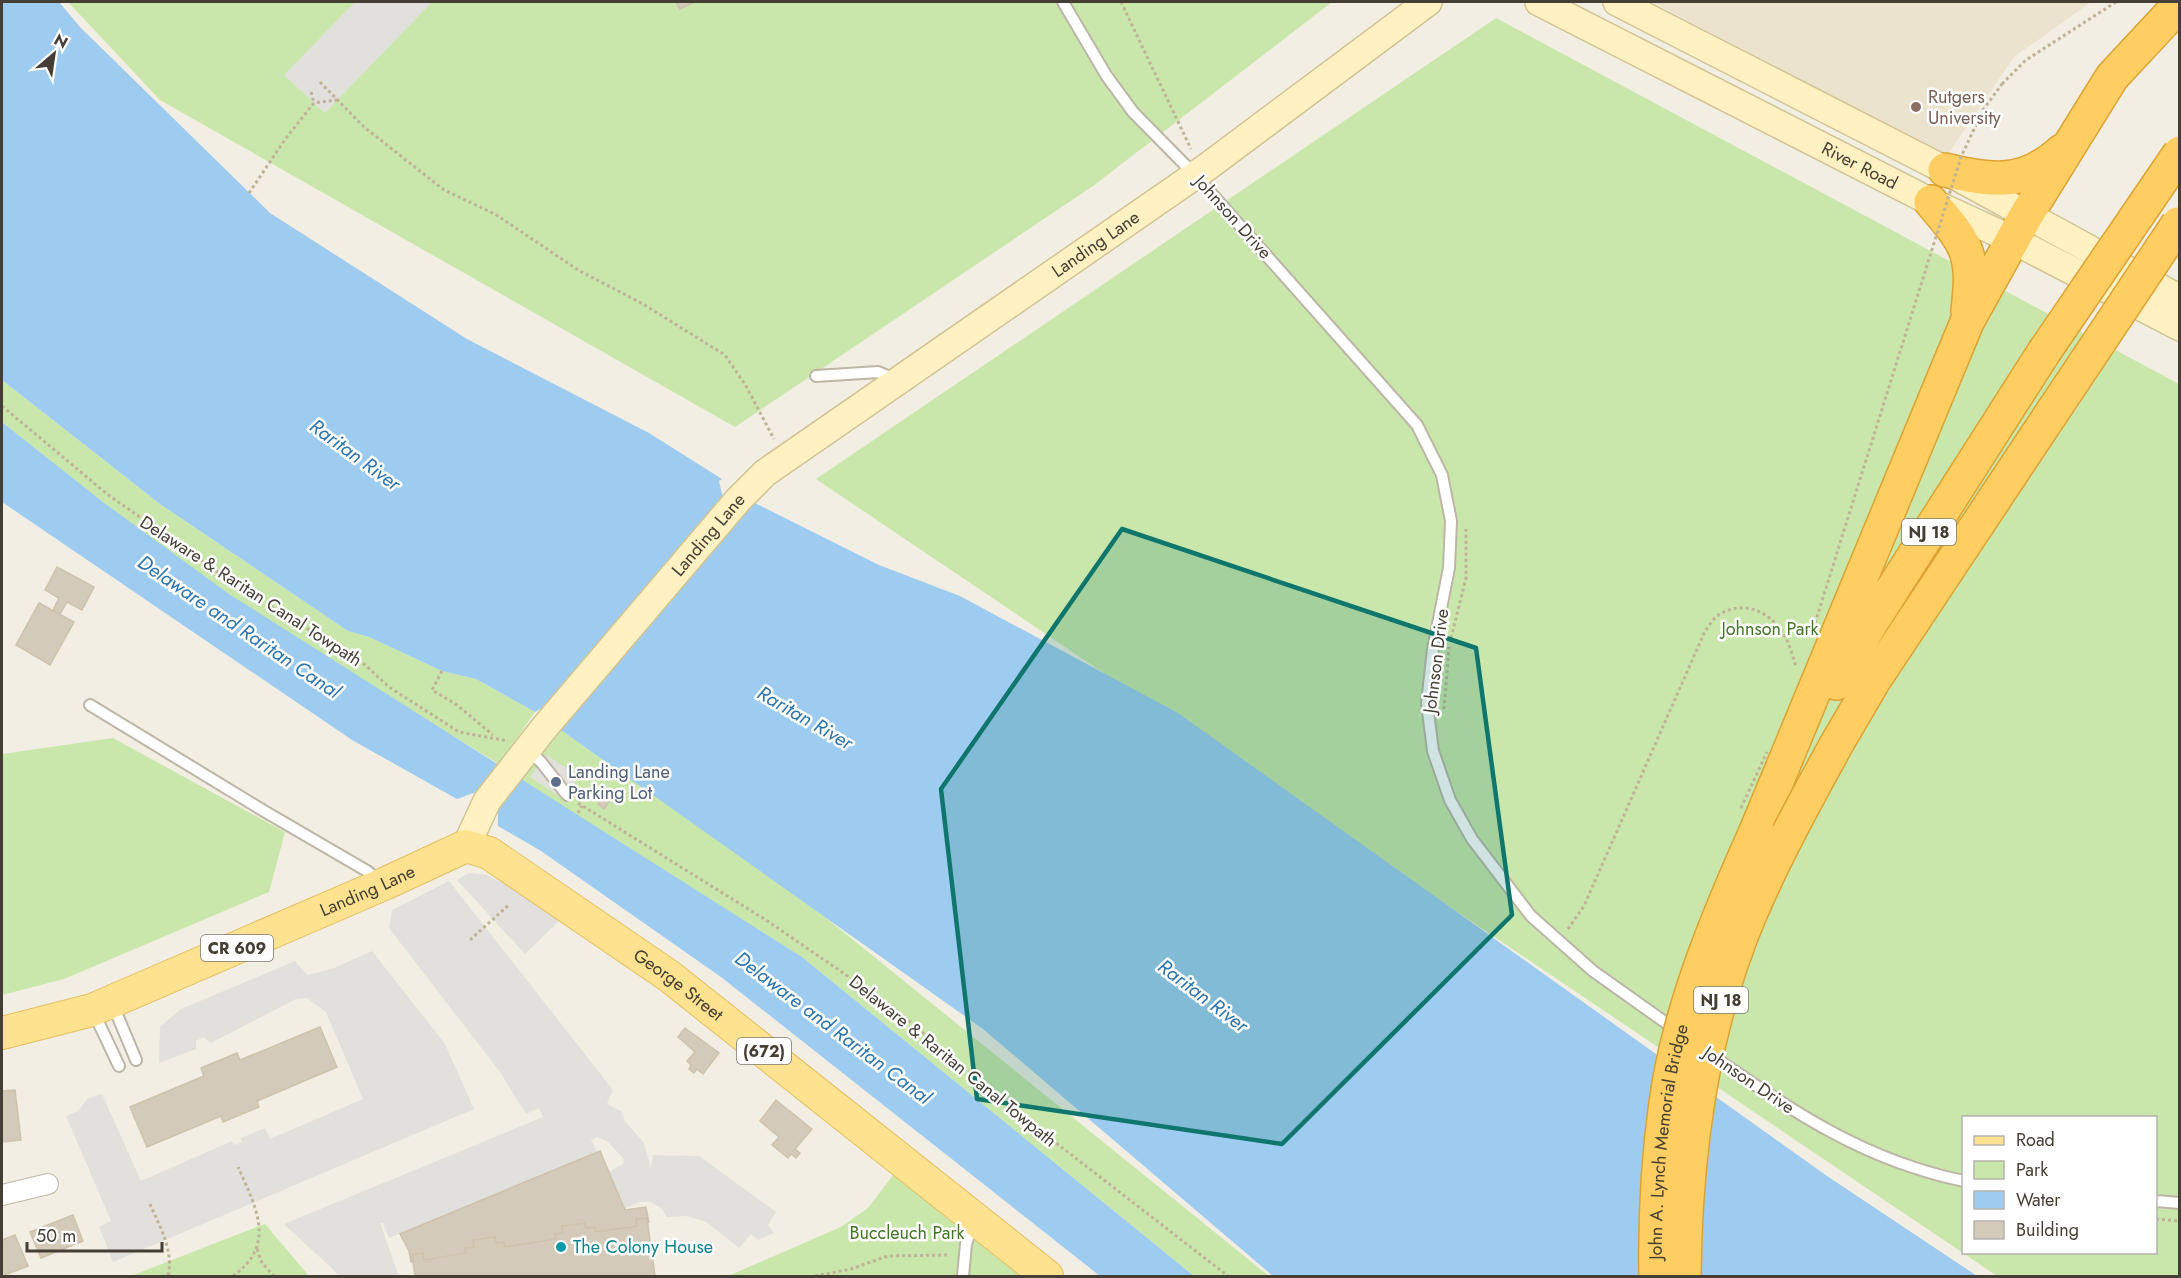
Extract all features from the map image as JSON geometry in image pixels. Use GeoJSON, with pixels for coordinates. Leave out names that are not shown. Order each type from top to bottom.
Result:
{"type":"FeatureCollection","features":[{"type":"Feature","properties":{"kind":"highway"},"geometry":{"type":"LineString","coordinates":[[1813,711],[1967,322],[2020,227],[2112,77],[2180,4]]}},
{"type":"Feature","properties":{"kind":"highway"},"geometry":{"type":"LineString","coordinates":[[1945,170],[1981,178],[2011,179],[2046,166],[2072,141]]}},
{"type":"Feature","properties":{"kind":"highway","name":"NJ 18"},"geometry":{"type":"LineString","coordinates":[[1813,711],[2044,352],[2180,153]]}},
{"type":"Feature","properties":{"kind":"highway"},"geometry":{"type":"LineString","coordinates":[[1930,202],[1955,230],[1968,254],[1972,275],[1967,322]]}},
{"type":"Feature","properties":{"kind":"highway","name":"John A. Lynch Memorial Bridge"},"geometry":{"type":"LineString","coordinates":[[1684,1276],[1685,1212],[1694,1119],[1709,1044],[1727,981],[1756,902],[1791,828],[1874,680],[2179,222]]}},
{"type":"Feature","properties":{"kind":"highway","name":"John A. Lynch Memorial Bridge"},"geometry":{"type":"LineString","coordinates":[[1656,1276],[1655,1218],[1666,1102],[1678,1046],[1701,966],[1725,900],[1756,829],[1813,711]]}},
{"type":"Feature","properties":{"kind":"main road","name":"Landing Lane"},"geometry":{"type":"LineString","coordinates":[[2,1033],[102,1005],[384,885],[466,846],[487,801],[522,750],[544,728],[738,500],[789,455],[1195,175],[1428,2]]}},
{"type":"Feature","properties":{"kind":"main road","name":"River Road"},"geometry":{"type":"LineString","coordinates":[[1539,2],[1930,202],[2020,227],[2180,299]]}},
{"type":"Feature","properties":{"kind":"main road","name":"River Road"},"geometry":{"type":"LineString","coordinates":[[1617,2],[1945,170],[2020,227],[2180,327]]}},
{"type":"Feature","properties":{"kind":"main road","name":"George Street"},"geometry":{"type":"LineString","coordinates":[[466,846],[489,853],[669,976],[1047,1276]]}},
{"type":"Feature","properties":{"kind":"street"},"geometry":{"type":"LineString","coordinates":[[2,1195],[48,1184]]}},
{"type":"Feature","properties":{"kind":"lane","name":"Johnson Drive"},"geometry":{"type":"LineString","coordinates":[[1063,2],[1106,75],[1133,112],[1195,175],[1411,415],[1427,441],[1442,475],[1451,521],[1449,568],[1433,649],[1427,703],[1429,728],[1440,777],[1472,840],[1531,916],[1557,942],[1593,971],[1692,1042],[1811,1122],[1836,1136],[1874,1155],[1932,1174],[1962,1181]]}},
{"type":"Feature","properties":{"kind":"lane"},"geometry":{"type":"LineString","coordinates":[[816,376],[878,372],[897,380]]}},
{"type":"Feature","properties":{"kind":"lane"},"geometry":{"type":"LineString","coordinates":[[90,705],[253,805],[367,871],[384,885]]}},
{"type":"Feature","properties":{"kind":"lane"},"geometry":{"type":"LineString","coordinates":[[522,750],[541,762],[567,795]]}},
{"type":"Feature","properties":{"kind":"lane"},"geometry":{"type":"LineString","coordinates":[[102,1005],[136,1060]]}},
{"type":"Feature","properties":{"kind":"lane"},"geometry":{"type":"LineString","coordinates":[[102,1005],[120,1066]]}},
{"type":"Feature","properties":{"kind":"lane"},"geometry":{"type":"LineString","coordinates":[[2157,1201],[2180,1203]]}},
{"type":"Feature","properties":{"kind":"lane"},"geometry":{"type":"LineString","coordinates":[[963,1276],[966,1244],[975,1218]]}},
{"type":"Feature","properties":{"kind":"path"},"geometry":{"type":"LineString","coordinates":[[1121,2],[1156,71],[1189,146]]}},
{"type":"Feature","properties":{"kind":"path"},"geometry":{"type":"LineString","coordinates":[[1815,623],[1961,157],[1983,110],[2002,84],[2026,60],[2116,2]]}},
{"type":"Feature","properties":{"kind":"path"},"geometry":{"type":"LineString","coordinates":[[320,82],[384,144],[444,190],[495,214],[578,270],[643,304],[725,355],[733,364],[766,419],[771,435],[778,442]]}},
{"type":"Feature","properties":{"kind":"path"},"geometry":{"type":"LineString","coordinates":[[311,92],[314,104]]}},
{"type":"Feature","properties":{"kind":"path"},"geometry":{"type":"LineString","coordinates":[[249,193],[286,138],[314,104],[338,100]]}},
{"type":"Feature","properties":{"kind":"path","name":"Delaware & Raritan Canal Towpath"},"geometry":{"type":"LineString","coordinates":[[2,406],[106,494],[235,584],[364,664],[389,687],[452,729],[495,737],[522,750]]}},
{"type":"Feature","properties":{"kind":"path"},"geometry":{"type":"LineString","coordinates":[[1444,715],[1450,645],[1466,578],[1466,521]]}},
{"type":"Feature","properties":{"kind":"path"},"geometry":{"type":"LineString","coordinates":[[1567,930],[1584,906],[1705,631],[1719,614],[1738,607],[1758,609],[1773,620],[1786,637],[1796,667]]}},
{"type":"Feature","properties":{"kind":"path"},"geometry":{"type":"LineString","coordinates":[[442,671],[432,690],[457,705],[495,737]]}},
{"type":"Feature","properties":{"kind":"path","name":"Delaware & Raritan Canal Towpath"},"geometry":{"type":"LineString","coordinates":[[567,795],[766,920],[887,1003],[1051,1140],[1228,1276]]}},
{"type":"Feature","properties":{"kind":"path"},"geometry":{"type":"LineString","coordinates":[[578,813],[582,806]]}},
{"type":"Feature","properties":{"kind":"path"},"geometry":{"type":"LineString","coordinates":[[470,940],[510,904]]}},
{"type":"Feature","properties":{"kind":"path"},"geometry":{"type":"LineString","coordinates":[[1560,923],[1574,937]]}},
{"type":"Feature","properties":{"kind":"path"},"geometry":{"type":"LineString","coordinates":[[233,1276],[247,1267],[260,1238],[258,1218],[238,1167]]}},
{"type":"Feature","properties":{"kind":"path"},"geometry":{"type":"LineString","coordinates":[[150,1204],[166,1240],[170,1268],[168,1276]]}},
{"type":"Feature","properties":{"kind":"path"},"geometry":{"type":"LineString","coordinates":[[2157,1219],[2180,1221]]}},
{"type":"Feature","properties":{"kind":"path"},"geometry":{"type":"LineString","coordinates":[[257,1249],[262,1263],[274,1276]]}},
{"type":"Feature","properties":{"kind":"path"},"geometry":{"type":"LineString","coordinates":[[815,1276],[851,1269],[888,1256],[948,1255]]}},
{"type":"Feature","properties":{"kind":"highlighted area"},"geometry":{"type":"Polygon","coordinates":[[[1122,529],[1476,648],[1512,915],[1282,1144],[977,1099],[941,789],[1122,529]]]}},
{"type":"Feature","properties":{"kind":"shaded area"},"geometry":{"type":"Polygon","coordinates":[[[355,2],[432,2],[325,113],[284,75],[355,2]]]}},
{"type":"Feature","properties":{"kind":"shaded area","name":"Rutgers University"},"geometry":{"type":"Polygon","coordinates":[[[1652,2],[2091,2],[2014,57],[1946,157],[1652,2]]]}},
{"type":"Feature","properties":{"kind":"shaded area","name":"Landing Lane Parking Lot"},"geometry":{"type":"Polygon","coordinates":[[[546,755],[579,776],[565,800],[530,777],[546,755]]]}},
{"type":"Feature","properties":{"kind":"shaded area"},"geometry":{"type":"Polygon","coordinates":[[[469,873],[487,875],[516,890],[560,920],[525,954],[457,880],[469,873]]]}},
{"type":"Feature","properties":{"kind":"shaded area"},"geometry":{"type":"Polygon","coordinates":[[[449,881],[613,1090],[607,1104],[621,1111],[625,1121],[644,1143],[651,1168],[653,1155],[699,1156],[776,1212],[768,1225],[774,1233],[758,1240],[751,1234],[739,1248],[706,1222],[687,1216],[667,1217],[661,1208],[650,1202],[639,1202],[624,1209],[609,1172],[623,1164],[624,1159],[608,1142],[597,1137],[591,1140],[597,1152],[389,1238],[383,1223],[380,1223],[399,1276],[340,1276],[284,1224],[543,1117],[539,1108],[526,1114],[500,1072],[389,928],[392,910],[449,881]]]}},
{"type":"Feature","properties":{"kind":"shaded area"},"geometry":{"type":"Polygon","coordinates":[[[372,951],[445,1044],[474,1109],[113,1262],[99,1227],[111,1221],[66,1116],[78,1111],[87,1099],[102,1094],[141,1181],[232,1141],[234,1145],[242,1142],[241,1138],[265,1128],[270,1139],[363,1099],[326,1012],[307,998],[296,999],[211,1043],[203,1037],[196,1041],[196,1049],[159,1063],[160,1027],[181,1009],[295,961],[307,975],[334,968],[372,951]]]}},
{"type":"Feature","properties":{"kind":"green space"},"geometry":{"type":"Polygon","coordinates":[[[68,2],[1332,2],[1093,186],[735,427],[160,100],[68,2]]]}},
{"type":"Feature","properties":{"kind":"green space","name":"Johnson Park"},"geometry":{"type":"Polygon","coordinates":[[[1496,18],[2179,384],[2179,1276],[1997,1276],[1964,1254],[2157,1254],[2157,1116],[1962,1116],[1962,1252],[816,479],[1496,18]]]}},
{"type":"Feature","properties":{"kind":"green space"},"geometry":{"type":"Polygon","coordinates":[[[2,380],[160,504],[348,631],[369,637],[442,671],[476,679],[535,712],[499,764],[263,617],[114,510],[2,422],[2,380]]]}},
{"type":"Feature","properties":{"kind":"green space"},"geometry":{"type":"Polygon","coordinates":[[[561,730],[789,888],[1269,1276],[1194,1276],[802,957],[519,780],[561,730]]]}},
{"type":"Feature","properties":{"kind":"green space"},"geometry":{"type":"Polygon","coordinates":[[[113,738],[285,832],[269,892],[64,979],[2,995],[2,754],[113,738]]]}},
{"type":"Feature","properties":{"kind":"green space","name":"Buccleuch Park"},"geometry":{"type":"Polygon","coordinates":[[[897,1170],[1029,1276],[728,1276],[841,1227],[868,1208],[897,1170]]]}},
{"type":"Feature","properties":{"kind":"green space"},"geometry":{"type":"Polygon","coordinates":[[[265,1224],[309,1276],[131,1276],[259,1226],[265,1224]]]}},
{"type":"Feature","properties":{"kind":"water","name":"Raritan River"},"geometry":{"type":"Polygon","coordinates":[[[2,2],[59,2],[80,27],[270,213],[467,339],[649,433],[722,479],[719,481],[722,494],[745,512],[755,503],[879,565],[960,596],[1178,713],[1827,1176],[1977,1276],[1273,1276],[983,1029],[561,730],[561,718],[545,706],[535,712],[476,679],[442,671],[369,637],[348,631],[160,504],[2,380],[2,2]]]}},
{"type":"Feature","properties":{"kind":"water","name":"Delaware and Raritan Canal"},"geometry":{"type":"Polygon","coordinates":[[[2,422],[103,502],[229,594],[802,957],[1194,1276],[1100,1276],[721,977],[541,851],[498,826],[498,805],[476,792],[457,799],[352,740],[2,502],[2,422]]]}},
{"type":"Feature","properties":{"kind":"building"},"geometry":{"type":"Polygon","coordinates":[[[676,2],[694,2],[680,9],[676,2]]]}},
{"type":"Feature","properties":{"kind":"building"},"geometry":{"type":"Polygon","coordinates":[[[57,567],[94,587],[82,610],[67,602],[60,614],[53,610],[59,598],[45,590],[57,567]]]}},
{"type":"Feature","properties":{"kind":"building"},"geometry":{"type":"Polygon","coordinates":[[[39,603],[74,622],[50,665],[16,645],[39,603]]]}},
{"type":"Feature","properties":{"kind":"building"},"geometry":{"type":"Polygon","coordinates":[[[603,797],[609,802],[604,809],[598,804],[603,797]]]}},
{"type":"Feature","properties":{"kind":"building"},"geometry":{"type":"Polygon","coordinates":[[[320,1027],[337,1067],[257,1101],[259,1107],[223,1122],[221,1116],[147,1147],[130,1107],[204,1076],[201,1068],[237,1053],[240,1060],[320,1027]]]}},
{"type":"Feature","properties":{"kind":"building"},"geometry":{"type":"Polygon","coordinates":[[[685,1028],[719,1053],[703,1074],[697,1069],[694,1073],[689,1069],[691,1065],[687,1061],[695,1052],[678,1037],[685,1028]]]}},
{"type":"Feature","properties":{"kind":"building"},"geometry":{"type":"Polygon","coordinates":[[[15,1090],[21,1140],[2,1142],[2,1091],[15,1090]]]}},
{"type":"Feature","properties":{"kind":"building"},"geometry":{"type":"Polygon","coordinates":[[[776,1100],[812,1129],[795,1149],[800,1153],[796,1158],[791,1154],[788,1158],[772,1145],[779,1137],[760,1121],[776,1100]]]}},
{"type":"Feature","properties":{"kind":"building"},"geometry":{"type":"Polygon","coordinates":[[[600,1151],[625,1210],[646,1207],[649,1223],[647,1218],[636,1219],[637,1226],[596,1232],[595,1227],[586,1228],[585,1223],[562,1226],[563,1233],[555,1234],[556,1239],[505,1247],[504,1242],[496,1243],[495,1237],[473,1240],[474,1247],[465,1248],[466,1253],[424,1260],[423,1253],[412,1255],[414,1261],[411,1262],[409,1251],[400,1234],[600,1151]]]}},
{"type":"Feature","properties":{"kind":"building"},"geometry":{"type":"Polygon","coordinates":[[[73,1215],[83,1241],[41,1258],[30,1232],[73,1215]]]}},
{"type":"Feature","properties":{"kind":"building","name":"The Colony House"},"geometry":{"type":"Polygon","coordinates":[[[647,1218],[655,1276],[415,1276],[412,1255],[423,1253],[424,1260],[466,1253],[465,1248],[474,1247],[473,1240],[495,1237],[496,1243],[504,1242],[505,1247],[556,1239],[555,1234],[563,1233],[562,1226],[585,1223],[586,1228],[595,1227],[596,1232],[637,1226],[636,1219],[647,1218]]]}},
{"type":"Feature","properties":{"kind":"building"},"geometry":{"type":"Polygon","coordinates":[[[15,1235],[28,1266],[2,1276],[2,1240],[15,1235]]]}},
{"type":"Feature","properties":{"kind":"place","name":"Rutgers University"},"geometry":{"type":"Point","coordinates":[1916,107]}},
{"type":"Feature","properties":{"kind":"place","name":"Landing Lane Parking Lot"},"geometry":{"type":"Point","coordinates":[556,782]}},
{"type":"Feature","properties":{"kind":"place","name":"The Colony House"},"geometry":{"type":"Point","coordinates":[561,1247]}}]}
